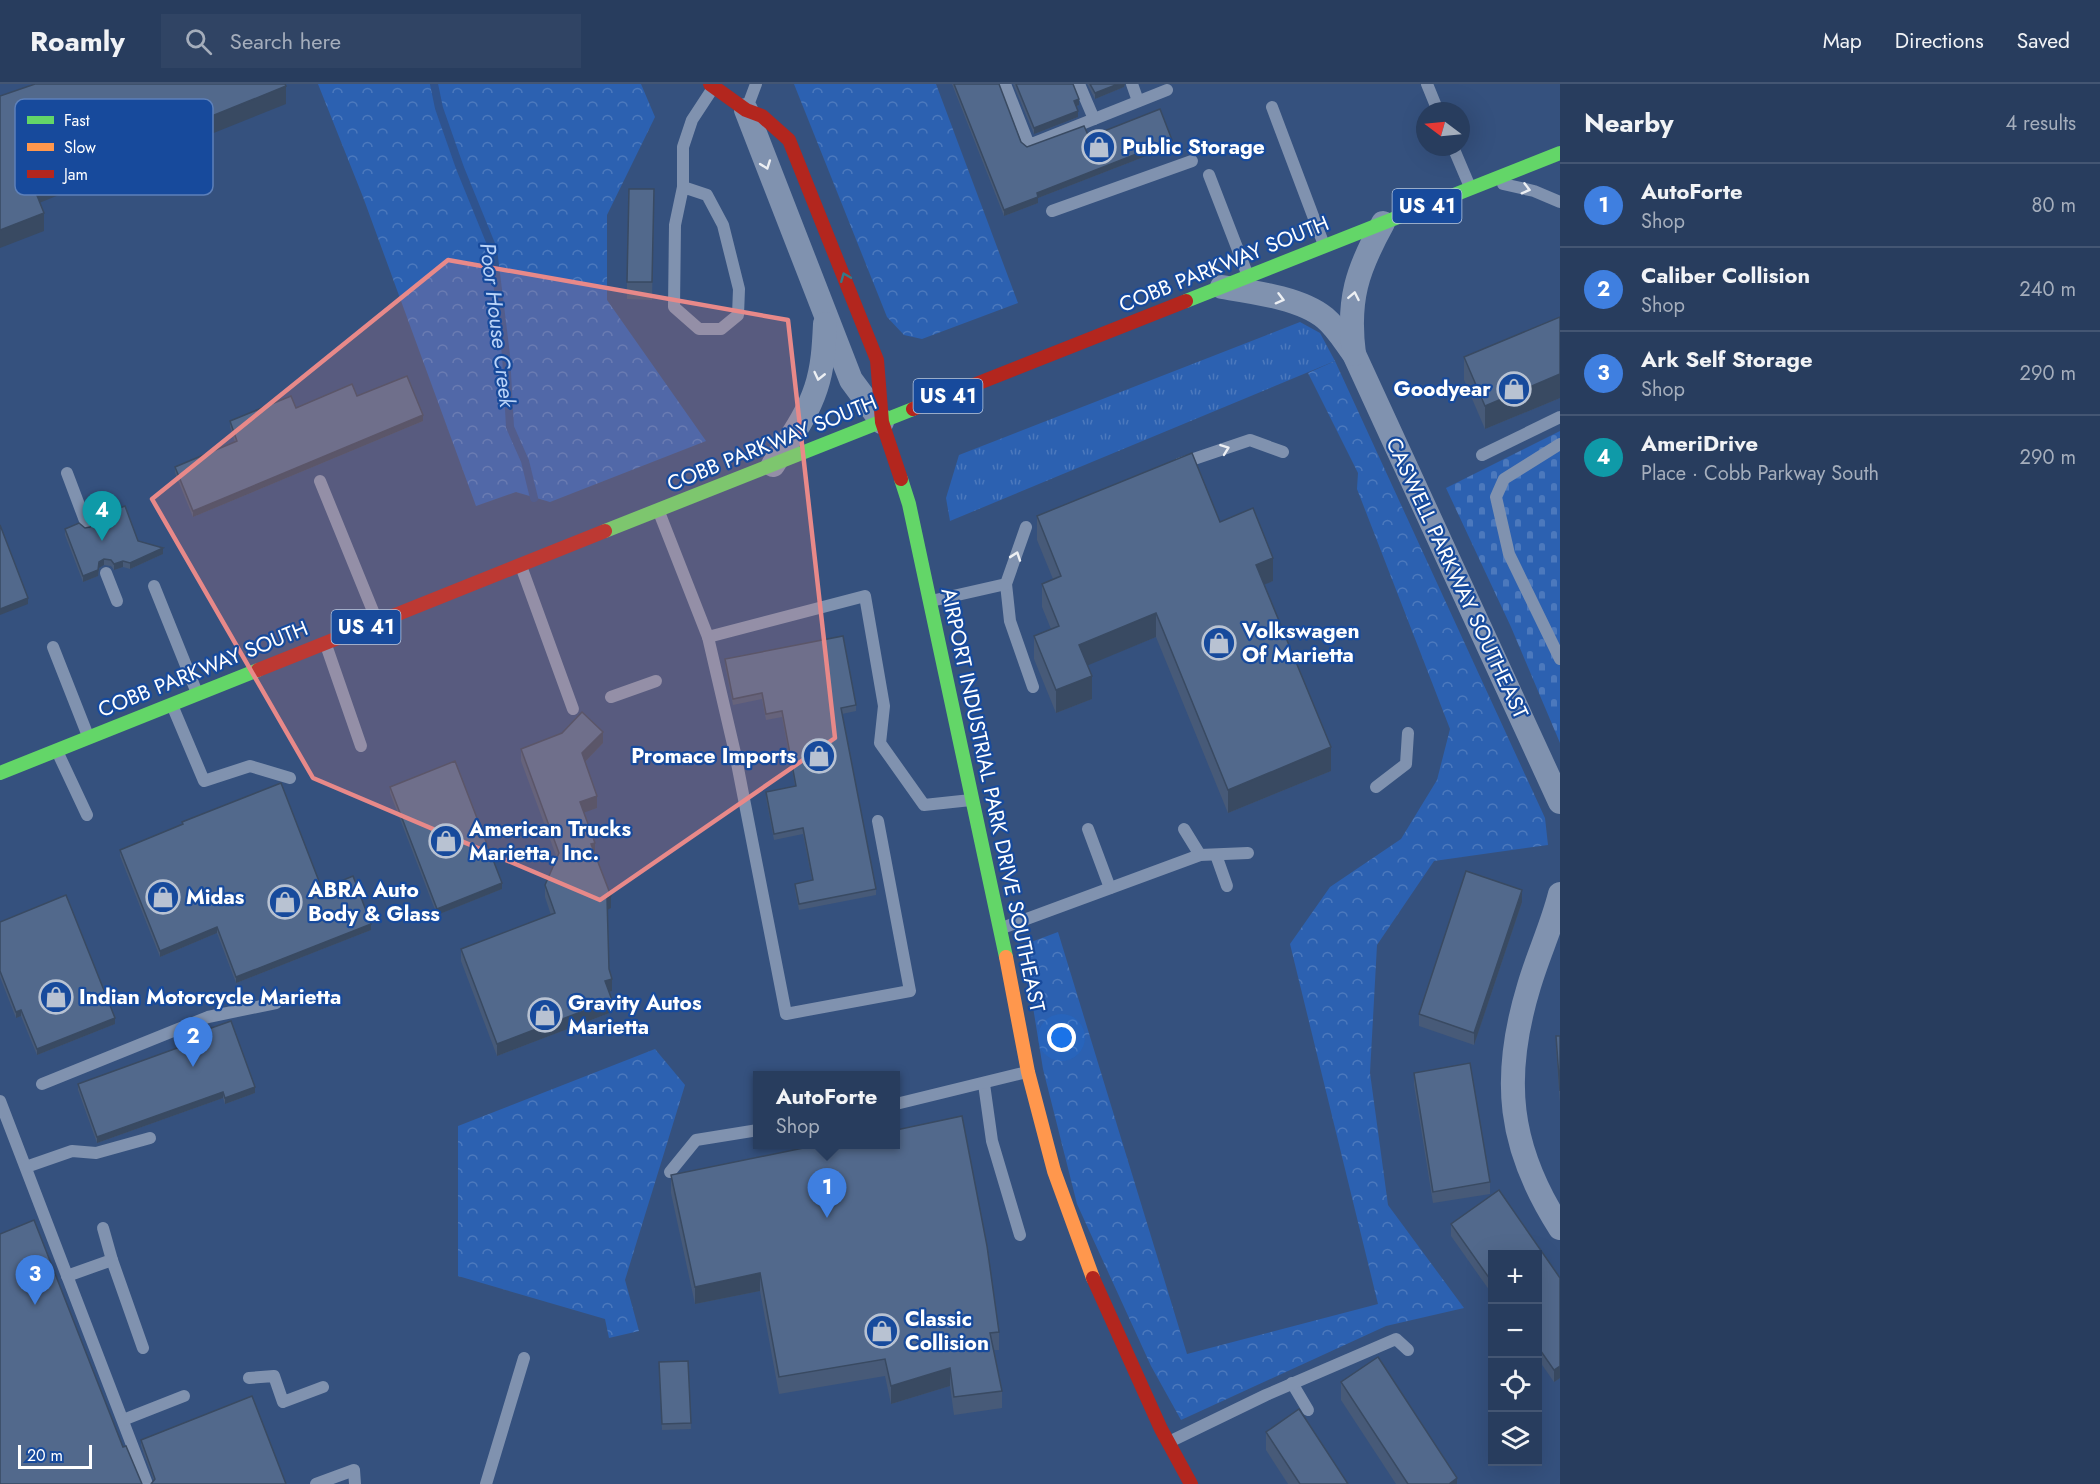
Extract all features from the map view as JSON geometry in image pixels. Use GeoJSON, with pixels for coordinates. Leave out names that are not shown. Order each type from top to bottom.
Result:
{"type":"FeatureCollection","features":[{"type":"Feature","properties":{"kind":"main road","name":"AIRPORT INDUSTRIAL PARK DRIVE SOUTHEAST"},"geometry":{"type":"LineString","coordinates":[[712,85],[746,110],[762,117],[789,140],[794,148],[877,360],[882,422],[909,504],[1000,928],[1028,1072],[1054,1170],[1099,1295],[1168,1443],[1191,1484]]}},
{"type":"Feature","properties":{"kind":"main road","name":"COBB PARKWAY SOUTH"},"geometry":{"type":"LineString","coordinates":[[0,773],[1560,153]]}},
{"type":"Feature","properties":{"kind":"street"},"geometry":{"type":"LineString","coordinates":[[746,110],[850,380],[882,422]]}},
{"type":"Feature","properties":{"kind":"street","name":"CASWELL PARKWAY SOUTHEAST"},"geometry":{"type":"LineString","coordinates":[[1354,354],[1351,314],[1355,287],[1370,247],[1383,223]]}},
{"type":"Feature","properties":{"kind":"street","name":"CASWELL PARKWAY SOUTHEAST"},"geometry":{"type":"LineString","coordinates":[[1222,287],[1274,298],[1310,309],[1325,318],[1335,328],[1354,354],[1560,802]]}},
{"type":"Feature","properties":{"kind":"street"},"geometry":{"type":"LineString","coordinates":[[773,465],[805,413],[816,389],[823,354],[825,318]]}},
{"type":"Feature","properties":{"kind":"street"},"geometry":{"type":"LineString","coordinates":[[1560,894],[1519,1019],[1512,1059],[1512,1094],[1522,1149],[1529,1169],[1549,1211],[1560,1228]]}},
{"type":"Feature","properties":{"kind":"lane"},"geometry":{"type":"LineString","coordinates":[[746,110],[756,84]]}},
{"type":"Feature","properties":{"kind":"lane"},"geometry":{"type":"LineString","coordinates":[[1005,84],[1029,145],[1167,90]]}},
{"type":"Feature","properties":{"kind":"lane"},"geometry":{"type":"LineString","coordinates":[[1079,84],[1094,119]]}},
{"type":"Feature","properties":{"kind":"lane"},"geometry":{"type":"LineString","coordinates":[[1132,84],[1138,101]]}},
{"type":"Feature","properties":{"kind":"lane"},"geometry":{"type":"LineString","coordinates":[[1427,84],[1434,102]]}},
{"type":"Feature","properties":{"kind":"lane"},"geometry":{"type":"LineString","coordinates":[[683,187],[707,195],[723,225],[739,290],[738,315],[721,329],[699,329],[674,307],[675,225],[683,187],[682,147],[692,120],[712,85]]}},
{"type":"Feature","properties":{"kind":"lane"},"geometry":{"type":"LineString","coordinates":[[1272,107],[1325,246]]}},
{"type":"Feature","properties":{"kind":"lane"},"geometry":{"type":"LineString","coordinates":[[1458,156],[1471,189]]}},
{"type":"Feature","properties":{"kind":"lane"},"geometry":{"type":"LineString","coordinates":[[1052,211],[1192,161]]}},
{"type":"Feature","properties":{"kind":"lane"},"geometry":{"type":"LineString","coordinates":[[1209,175],[1248,277]]}},
{"type":"Feature","properties":{"kind":"lane"},"geometry":{"type":"LineString","coordinates":[[1490,181],[1534,191],[1560,201]]}},
{"type":"Feature","properties":{"kind":"lane"},"geometry":{"type":"LineString","coordinates":[[1482,455],[1560,417]]}},
{"type":"Feature","properties":{"kind":"lane"},"geometry":{"type":"LineString","coordinates":[[1169,468],[1250,440],[1283,452]]}},
{"type":"Feature","properties":{"kind":"lane"},"geometry":{"type":"LineString","coordinates":[[1560,444],[1504,480],[1496,497],[1509,554],[1560,659]]}},
{"type":"Feature","properties":{"kind":"lane"},"geometry":{"type":"LineString","coordinates":[[67,473],[87,526]]}},
{"type":"Feature","properties":{"kind":"lane"},"geometry":{"type":"LineString","coordinates":[[320,481],[377,623]]}},
{"type":"Feature","properties":{"kind":"lane"},"geometry":{"type":"LineString","coordinates":[[658,510],[708,637],[735,753],[786,1014],[910,991],[878,821]]}},
{"type":"Feature","properties":{"kind":"lane"},"geometry":{"type":"LineString","coordinates":[[1026,527],[1006,584],[1010,621],[1033,687]]}},
{"type":"Feature","properties":{"kind":"lane"},"geometry":{"type":"LineString","coordinates":[[521,564],[573,709]]}},
{"type":"Feature","properties":{"kind":"lane"},"geometry":{"type":"LineString","coordinates":[[106,573],[117,601]]}},
{"type":"Feature","properties":{"kind":"lane"},"geometry":{"type":"LineString","coordinates":[[930,602],[1006,584]]}},
{"type":"Feature","properties":{"kind":"lane"},"geometry":{"type":"LineString","coordinates":[[154,586],[197,694]]}},
{"type":"Feature","properties":{"kind":"lane"},"geometry":{"type":"LineString","coordinates":[[708,637],[864,596],[884,706],[880,743],[924,805],[972,800]]}},
{"type":"Feature","properties":{"kind":"lane"},"geometry":{"type":"LineString","coordinates":[[325,644],[361,746]]}},
{"type":"Feature","properties":{"kind":"lane"},"geometry":{"type":"LineString","coordinates":[[53,647],[89,738]]}},
{"type":"Feature","properties":{"kind":"lane"},"geometry":{"type":"LineString","coordinates":[[611,697],[656,681]]}},
{"type":"Feature","properties":{"kind":"lane"},"geometry":{"type":"LineString","coordinates":[[172,705],[204,781],[250,766],[290,778]]}},
{"type":"Feature","properties":{"kind":"lane"},"geometry":{"type":"LineString","coordinates":[[1376,787],[1406,764],[1408,733]]}},
{"type":"Feature","properties":{"kind":"lane"},"geometry":{"type":"LineString","coordinates":[[57,750],[87,816]]}},
{"type":"Feature","properties":{"kind":"lane"},"geometry":{"type":"LineString","coordinates":[[1088,829],[1110,888]]}},
{"type":"Feature","properties":{"kind":"lane"},"geometry":{"type":"LineString","coordinates":[[1184,830],[1200,855]]}},
{"type":"Feature","properties":{"kind":"lane"},"geometry":{"type":"LineString","coordinates":[[1000,928],[1200,855],[1248,854]]}},
{"type":"Feature","properties":{"kind":"lane"},"geometry":{"type":"LineString","coordinates":[[1216,855],[1227,886]]}},
{"type":"Feature","properties":{"kind":"lane"},"geometry":{"type":"LineString","coordinates":[[42,1084],[208,1017],[276,1004]]}},
{"type":"Feature","properties":{"kind":"lane"},"geometry":{"type":"LineString","coordinates":[[900,1103],[1028,1072]]}},
{"type":"Feature","properties":{"kind":"lane"},"geometry":{"type":"LineString","coordinates":[[984,1084],[992,1140],[1020,1235]]}},
{"type":"Feature","properties":{"kind":"lane"},"geometry":{"type":"LineString","coordinates":[[0,1101],[147,1484]]}},
{"type":"Feature","properties":{"kind":"lane"},"geometry":{"type":"LineString","coordinates":[[670,1172],[696,1140],[753,1131]]}},
{"type":"Feature","properties":{"kind":"lane"},"geometry":{"type":"LineString","coordinates":[[26,1167],[72,1151],[96,1153],[150,1138]]}},
{"type":"Feature","properties":{"kind":"lane"},"geometry":{"type":"LineString","coordinates":[[103,1228],[143,1348]]}},
{"type":"Feature","properties":{"kind":"lane"},"geometry":{"type":"LineString","coordinates":[[67,1276],[112,1260]]}},
{"type":"Feature","properties":{"kind":"lane"},"geometry":{"type":"LineString","coordinates":[[1168,1443],[1292,1383],[1396,1339],[1408,1350]]}},
{"type":"Feature","properties":{"kind":"lane"},"geometry":{"type":"LineString","coordinates":[[486,1484],[524,1358]]}},
{"type":"Feature","properties":{"kind":"lane"},"geometry":{"type":"LineString","coordinates":[[249,1378],[274,1376],[283,1402],[323,1387]]}},
{"type":"Feature","properties":{"kind":"lane"},"geometry":{"type":"LineString","coordinates":[[1292,1383],[1308,1410]]}},
{"type":"Feature","properties":{"kind":"lane"},"geometry":{"type":"LineString","coordinates":[[123,1420],[184,1396]]}},
{"type":"Feature","properties":{"kind":"lane"},"geometry":{"type":"LineString","coordinates":[[316,1484],[354,1470],[355,1484]]}},
{"type":"Feature","properties":{"kind":"highlighted area"},"geometry":{"type":"Polygon","coordinates":[[[448,260],[788,320],[835,738],[600,900],[313,778],[152,499],[448,260]]]}},
{"type":"Feature","properties":{"kind":"green space"},"geometry":{"type":"Polygon","coordinates":[[[318,84],[641,84],[655,117],[607,215],[607,300],[706,441],[550,502],[516,492],[476,506],[363,197],[318,84]]]}},
{"type":"Feature","properties":{"kind":"green space"},"geometry":{"type":"Polygon","coordinates":[[[794,84],[936,84],[1018,303],[922,339],[904,335],[887,317],[794,84]]]}},
{"type":"Feature","properties":{"kind":"green space"},"geometry":{"type":"Polygon","coordinates":[[[1300,322],[1320,333],[1335,361],[950,521],[946,498],[959,455],[1300,322]]]}},
{"type":"Feature","properties":{"kind":"green space"},"geometry":{"type":"Polygon","coordinates":[[[1335,361],[1545,818],[1548,845],[1434,861],[1377,945],[1370,1073],[1388,1205],[1464,1308],[1386,1326],[1181,1420],[1151,1366],[1077,1204],[1043,1069],[1023,945],[1058,932],[1187,1354],[1378,1304],[1290,944],[1330,887],[1401,839],[1437,780],[1450,729],[1357,489],[1358,473],[1308,373],[1335,361]]]}},
{"type":"Feature","properties":{"kind":"green space"},"geometry":{"type":"Polygon","coordinates":[[[1560,431],[1560,743],[1511,627],[1446,488],[1560,431]]]}},
{"type":"Feature","properties":{"kind":"green space"},"geometry":{"type":"Polygon","coordinates":[[[655,1049],[685,1085],[625,1280],[639,1331],[609,1338],[605,1319],[458,1276],[458,1126],[655,1049]]]}},
{"type":"Feature","properties":{"kind":"building"},"geometry":{"type":"Polygon","coordinates":[[[35,84],[285,84],[286,86],[213,116],[213,99],[15,99],[15,195],[37,195],[44,213],[0,230],[0,96],[35,84]]]}},
{"type":"Feature","properties":{"kind":"building"},"geometry":{"type":"Polygon","coordinates":[[[954,84],[999,84],[1021,142],[1027,147],[1084,126],[1089,137],[1160,109],[1172,140],[1037,193],[1038,197],[1004,210],[954,84]]]}},
{"type":"Feature","properties":{"kind":"building"},"geometry":{"type":"Polygon","coordinates":[[[1016,84],[1073,84],[1079,99],[1074,101],[1078,111],[1034,128],[1016,84]]]}},
{"type":"Feature","properties":{"kind":"building"},"geometry":{"type":"Polygon","coordinates":[[[1090,84],[1118,84],[1095,93],[1090,84]]]}},
{"type":"Feature","properties":{"kind":"building"},"geometry":{"type":"Polygon","coordinates":[[[629,189],[654,189],[652,282],[627,282],[629,189]]]}},
{"type":"Feature","properties":{"kind":"building"},"geometry":{"type":"Polygon","coordinates":[[[1560,317],[1560,374],[1485,406],[1464,357],[1560,317]]]}},
{"type":"Feature","properties":{"kind":"building"},"geometry":{"type":"Polygon","coordinates":[[[407,376],[423,415],[193,511],[175,467],[237,441],[230,421],[291,396],[296,408],[352,384],[357,396],[407,376]]]}},
{"type":"Feature","properties":{"kind":"building","name":"Volkswagen Of Marietta"},"geometry":{"type":"Polygon","coordinates":[[[1192,453],[1220,522],[1253,508],[1273,558],[1256,565],[1331,747],[1228,790],[1156,613],[1079,645],[1092,676],[1056,690],[1034,636],[1059,626],[1042,584],[1061,576],[1037,516],[1192,453]]]}},
{"type":"Feature","properties":{"kind":"building"},"geometry":{"type":"Polygon","coordinates":[[[125,506],[138,541],[163,548],[130,563],[123,561],[114,564],[111,560],[104,559],[99,562],[98,570],[83,576],[65,529],[79,523],[85,528],[90,527],[95,522],[95,517],[125,506]]]}},
{"type":"Feature","properties":{"kind":"building"},"geometry":{"type":"Polygon","coordinates":[[[0,525],[28,598],[0,609],[0,525]]]}},
{"type":"Feature","properties":{"kind":"building","name":"Promace Imports"},"geometry":{"type":"Polygon","coordinates":[[[843,636],[856,705],[841,708],[876,889],[799,904],[795,884],[813,880],[803,828],[774,834],[766,792],[796,786],[782,711],[766,714],[762,693],[733,699],[725,659],[843,636]]]}},
{"type":"Feature","properties":{"kind":"building"},"geometry":{"type":"Polygon","coordinates":[[[582,712],[603,732],[582,753],[597,796],[580,802],[595,843],[591,844],[611,896],[607,898],[609,969],[612,979],[605,981],[612,1000],[497,1044],[461,949],[555,913],[545,885],[559,853],[521,749],[562,733],[582,712]]]}},
{"type":"Feature","properties":{"kind":"building","name":"American Trucks Marietta, Inc."},"geometry":{"type":"Polygon","coordinates":[[[455,761],[502,883],[437,909],[390,787],[455,761]]]}},
{"type":"Feature","properties":{"kind":"building","name":"ABRA Auto Body & Glass"},"geometry":{"type":"Polygon","coordinates":[[[281,783],[322,889],[353,876],[371,924],[236,977],[217,927],[160,951],[120,850],[183,824],[182,822],[281,783]]]}},
{"type":"Feature","properties":{"kind":"building"},"geometry":{"type":"Polygon","coordinates":[[[1466,871],[1522,890],[1474,1033],[1419,1014],[1466,871]]]}},
{"type":"Feature","properties":{"kind":"building","name":"Indian Motorcycle Marietta"},"geometry":{"type":"Polygon","coordinates":[[[66,895],[115,1018],[37,1049],[21,1010],[16,1012],[0,971],[0,922],[66,895]]]}},
{"type":"Feature","properties":{"kind":"building"},"geometry":{"type":"Polygon","coordinates":[[[231,1021],[255,1087],[225,1098],[223,1092],[97,1137],[78,1084],[202,1039],[200,1032],[231,1021]]]}},
{"type":"Feature","properties":{"kind":"building"},"geometry":{"type":"Polygon","coordinates":[[[1556,1036],[1560,1036],[1560,1091],[1556,1036]]]}},
{"type":"Feature","properties":{"kind":"building"},"geometry":{"type":"Polygon","coordinates":[[[1470,1063],[1490,1182],[1433,1192],[1414,1073],[1470,1063]]]}},
{"type":"Feature","properties":{"kind":"building"},"geometry":{"type":"Polygon","coordinates":[[[962,1116],[987,1246],[999,1332],[990,1333],[1002,1391],[954,1397],[950,1368],[891,1386],[885,1359],[779,1377],[760,1273],[695,1287],[671,1175],[798,1149],[900,1149],[900,1129],[962,1116]]]}},
{"type":"Feature","properties":{"kind":"building"},"geometry":{"type":"Polygon","coordinates":[[[1499,1190],[1541,1250],[1488,1250],[1488,1276],[1451,1224],[1499,1190]]]}},
{"type":"Feature","properties":{"kind":"building"},"geometry":{"type":"Polygon","coordinates":[[[34,1220],[123,1447],[126,1446],[142,1484],[0,1484],[0,1234],[34,1220]]]}},
{"type":"Feature","properties":{"kind":"building"},"geometry":{"type":"Polygon","coordinates":[[[1542,1252],[1560,1278],[1560,1366],[1554,1370],[1542,1353],[1542,1252]]]}},
{"type":"Feature","properties":{"kind":"building"},"geometry":{"type":"Polygon","coordinates":[[[1378,1357],[1457,1478],[1449,1484],[1408,1484],[1341,1382],[1378,1357]]]}},
{"type":"Feature","properties":{"kind":"building"},"geometry":{"type":"Polygon","coordinates":[[[688,1361],[691,1423],[662,1424],[659,1362],[688,1361]]]}},
{"type":"Feature","properties":{"kind":"building"},"geometry":{"type":"Polygon","coordinates":[[[252,1396],[286,1484],[151,1484],[155,1479],[141,1440],[252,1396]]]}},
{"type":"Feature","properties":{"kind":"building"},"geometry":{"type":"Polygon","coordinates":[[[1299,1409],[1348,1484],[1300,1484],[1266,1432],[1299,1409]]]}},
{"type":"Feature","properties":{"kind":"waterway","name":"Poor House Creek"},"geometry":{"type":"LineString","coordinates":[[434,84],[439,108],[460,168],[493,249],[506,355],[510,427],[525,461],[534,498]]}},
{"type":"Feature","properties":{"kind":"traffic: fast"},"geometry":{"type":"LineString","coordinates":[[1186,301],[1560,153]]}},
{"type":"Feature","properties":{"kind":"traffic: fast"},"geometry":{"type":"LineString","coordinates":[[605,531],[913,409]]}},
{"type":"Feature","properties":{"kind":"traffic: fast"},"geometry":{"type":"LineString","coordinates":[[901,479],[909,504],[1006,957]]}},
{"type":"Feature","properties":{"kind":"traffic: fast"},"geometry":{"type":"LineString","coordinates":[[0,773],[258,670]]}},
{"type":"Feature","properties":{"kind":"traffic: slow"},"geometry":{"type":"LineString","coordinates":[[1006,957],[1028,1072],[1054,1171],[1093,1278]]}},
{"type":"Feature","properties":{"kind":"traffic: jam"},"geometry":{"type":"LineString","coordinates":[[710,84],[746,110],[762,116],[789,140],[877,360],[882,422],[901,479]]}},
{"type":"Feature","properties":{"kind":"traffic: jam"},"geometry":{"type":"LineString","coordinates":[[913,409],[1186,301]]}},
{"type":"Feature","properties":{"kind":"traffic: jam"},"geometry":{"type":"LineString","coordinates":[[258,670],[605,531]]}},
{"type":"Feature","properties":{"kind":"traffic: jam"},"geometry":{"type":"LineString","coordinates":[[1093,1278],[1161,1429],[1191,1484]]}},
{"type":"Feature","properties":{"kind":"place","name":"Public Storage"},"geometry":{"type":"Point","coordinates":[1099,147]}},
{"type":"Feature","properties":{"kind":"place","name":"Goodyear"},"geometry":{"type":"Point","coordinates":[1514,389]}},
{"type":"Feature","properties":{"kind":"place","name":"AmeriDrive"},"geometry":{"type":"Point","coordinates":[102,541]}},
{"type":"Feature","properties":{"kind":"place","name":"Volkswagen Of Marietta"},"geometry":{"type":"Point","coordinates":[1219,643]}},
{"type":"Feature","properties":{"kind":"place","name":"Promace Imports"},"geometry":{"type":"Point","coordinates":[819,756]}},
{"type":"Feature","properties":{"kind":"place","name":"American Trucks Marietta, Inc."},"geometry":{"type":"Point","coordinates":[446,841]}},
{"type":"Feature","properties":{"kind":"place","name":"Midas"},"geometry":{"type":"Point","coordinates":[163,897]}},
{"type":"Feature","properties":{"kind":"place","name":"ABRA Auto Body & Glass"},"geometry":{"type":"Point","coordinates":[285,902]}},
{"type":"Feature","properties":{"kind":"place","name":"Indian Motorcycle Marietta"},"geometry":{"type":"Point","coordinates":[56,997]}},
{"type":"Feature","properties":{"kind":"place","name":"Gravity Autos Marietta"},"geometry":{"type":"Point","coordinates":[545,1015]}},
{"type":"Feature","properties":{"kind":"place","name":"Caliber Collision"},"geometry":{"type":"Point","coordinates":[193,1067]}},
{"type":"Feature","properties":{"kind":"place","name":"AutoForte"},"geometry":{"type":"Point","coordinates":[827,1218]}},
{"type":"Feature","properties":{"kind":"place","name":"Ark Self Storage"},"geometry":{"type":"Point","coordinates":[35,1305]}},
{"type":"Feature","properties":{"kind":"place","name":"Classic Collision"},"geometry":{"type":"Point","coordinates":[882,1331]}}]}
